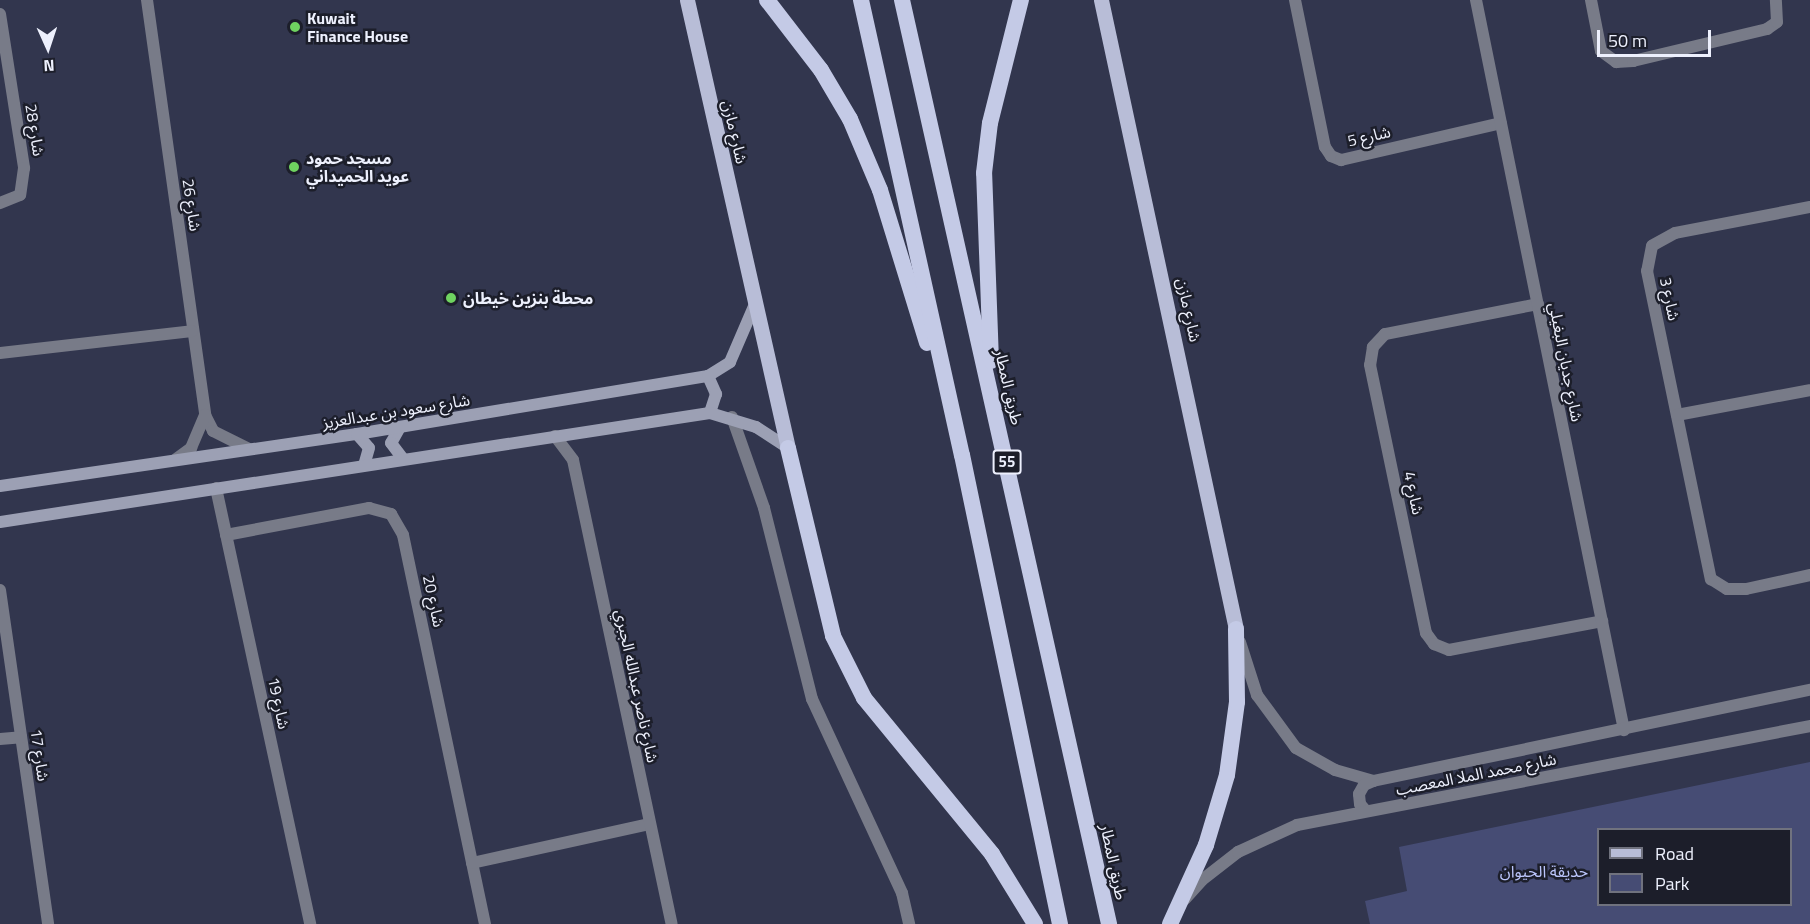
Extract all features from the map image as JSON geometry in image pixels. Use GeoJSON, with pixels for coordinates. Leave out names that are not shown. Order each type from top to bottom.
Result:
{"type":"FeatureCollection","features":[{"type":"Feature","properties":{"kind":"highway"},"geometry":{"type":"LineString","coordinates":[[767,0],[837,94],[866,156],[963,455]]}},
{"type":"Feature","properties":{"kind":"highway"},"geometry":{"type":"LineString","coordinates":[[861,0],[963,455],[1060,924]]}},
{"type":"Feature","properties":{"kind":"highway","name":"طريق المطار"},"geometry":{"type":"LineString","coordinates":[[902,0],[992,392],[1109,924]]}},
{"type":"Feature","properties":{"kind":"highway"},"geometry":{"type":"LineString","coordinates":[[992,392],[984,173],[990,123],[1021,0]]}},
{"type":"Feature","properties":{"kind":"highway"},"geometry":{"type":"LineString","coordinates":[[788,448],[833,636],[864,698],[992,854],[1035,924]]}},
{"type":"Feature","properties":{"kind":"highway"},"geometry":{"type":"LineString","coordinates":[[1173,918],[1206,845],[1227,775],[1237,702],[1236,629]]}},
{"type":"Feature","properties":{"kind":"main road","name":"شارع مازن"},"geometry":{"type":"LineString","coordinates":[[687,0],[788,448]]}},
{"type":"Feature","properties":{"kind":"main road","name":"شارع مازن"},"geometry":{"type":"LineString","coordinates":[[1101,0],[1236,629]]}},
{"type":"Feature","properties":{"kind":"main road","name":"شارع سعود بن عبدالعزيز"},"geometry":{"type":"LineString","coordinates":[[0,486],[357,434],[708,376],[730,362],[755,304]]}},
{"type":"Feature","properties":{"kind":"main road"},"geometry":{"type":"LineString","coordinates":[[708,376],[716,394],[710,413]]}},
{"type":"Feature","properties":{"kind":"main road"},"geometry":{"type":"LineString","coordinates":[[0,522],[710,413],[732,417],[756,426],[788,448]]}},
{"type":"Feature","properties":{"kind":"main road"},"geometry":{"type":"LineString","coordinates":[[400,426],[391,443],[402,459]]}},
{"type":"Feature","properties":{"kind":"main road"},"geometry":{"type":"LineString","coordinates":[[357,434],[369,448],[364,465]]}},
{"type":"Feature","properties":{"kind":"street","name":"شارع 26"},"geometry":{"type":"LineString","coordinates":[[147,0],[205,415]]}},
{"type":"Feature","properties":{"kind":"street","name":"شارع 5"},"geometry":{"type":"LineString","coordinates":[[1295,0],[1325,147],[1331,156],[1341,160],[1501,123]]}},
{"type":"Feature","properties":{"kind":"street","name":"شارع جديان البغيلي"},"geometry":{"type":"LineString","coordinates":[[1476,0],[1624,730]]}},
{"type":"Feature","properties":{"kind":"street"},"geometry":{"type":"LineString","coordinates":[[1591,0],[1601,51],[1616,62],[1634,61],[1767,29],[1778,22],[1776,0]]}},
{"type":"Feature","properties":{"kind":"street","name":"شارع 28"},"geometry":{"type":"LineString","coordinates":[[0,14],[24,168],[20,195],[0,203]]}},
{"type":"Feature","properties":{"kind":"street","name":"شارع 3"},"geometry":{"type":"LineString","coordinates":[[1810,207],[1675,233],[1652,246],[1647,271],[1711,579],[1727,589],[1746,589],[1810,575]]}},
{"type":"Feature","properties":{"kind":"street","name":"شارع 4"},"geometry":{"type":"LineString","coordinates":[[1538,304],[1385,334],[1373,347],[1370,365],[1426,633],[1434,644],[1449,650],[1602,621]]}},
{"type":"Feature","properties":{"kind":"street"},"geometry":{"type":"LineString","coordinates":[[0,353],[192,331]]}},
{"type":"Feature","properties":{"kind":"street"},"geometry":{"type":"LineString","coordinates":[[1677,415],[1810,390]]}},
{"type":"Feature","properties":{"kind":"street"},"geometry":{"type":"LineString","coordinates":[[205,415],[213,430],[249,449]]}},
{"type":"Feature","properties":{"kind":"street"},"geometry":{"type":"LineString","coordinates":[[176,459],[191,448],[205,415]]}},
{"type":"Feature","properties":{"kind":"street"},"geometry":{"type":"LineString","coordinates":[[732,417],[767,519],[812,699],[902,893],[909,924]]}},
{"type":"Feature","properties":{"kind":"street"},"geometry":{"type":"LineString","coordinates":[[555,436],[572,454],[581,432]]}},
{"type":"Feature","properties":{"kind":"street","name":"شارع ناصر عبدالله الجبري"},"geometry":{"type":"LineString","coordinates":[[572,454],[672,924]]}},
{"type":"Feature","properties":{"kind":"street","name":"شارع 19"},"geometry":{"type":"LineString","coordinates":[[216,488],[310,924]]}},
{"type":"Feature","properties":{"kind":"street","name":"شارع 20"},"geometry":{"type":"LineString","coordinates":[[226,535],[369,508],[391,514],[403,535],[485,924]]}},
{"type":"Feature","properties":{"kind":"street","name":"شارع 17"},"geometry":{"type":"LineString","coordinates":[[0,590],[48,924]]}},
{"type":"Feature","properties":{"kind":"street","name":"شارع محمد الملا المعصب"},"geometry":{"type":"LineString","coordinates":[[1236,629],[1257,695],[1296,748],[1335,770],[1373,781],[1808,694]]}},
{"type":"Feature","properties":{"kind":"street","name":"شارع محمد الملا المعصب"},"geometry":{"type":"LineString","coordinates":[[1173,918],[1203,880],[1238,852],[1271,834],[1366,811],[1808,724]]}},
{"type":"Feature","properties":{"kind":"street"},"geometry":{"type":"LineString","coordinates":[[0,739],[21,737]]}},
{"type":"Feature","properties":{"kind":"street"},"geometry":{"type":"LineString","coordinates":[[1366,811],[1360,804],[1359,794],[1373,781]]}},
{"type":"Feature","properties":{"kind":"street"},"geometry":{"type":"LineString","coordinates":[[472,863],[649,824]]}},
{"type":"Feature","properties":{"kind":"green space","name":"حديقة الحيوان"},"geometry":{"type":"Polygon","coordinates":[[[1810,762],[1810,924],[1370,924],[1365,901],[1407,891],[1399,847],[1810,762]]]}},
{"type":"Feature","properties":{"kind":"place","name":"Kuwait Finance House"},"geometry":{"type":"Point","coordinates":[295,27]}},
{"type":"Feature","properties":{"kind":"place","name":"مسجد حمود عويد الحميداني"},"geometry":{"type":"Point","coordinates":[294,167]}},
{"type":"Feature","properties":{"kind":"place","name":"محطة بنزين خيطان"},"geometry":{"type":"Point","coordinates":[451,298]}}]}
